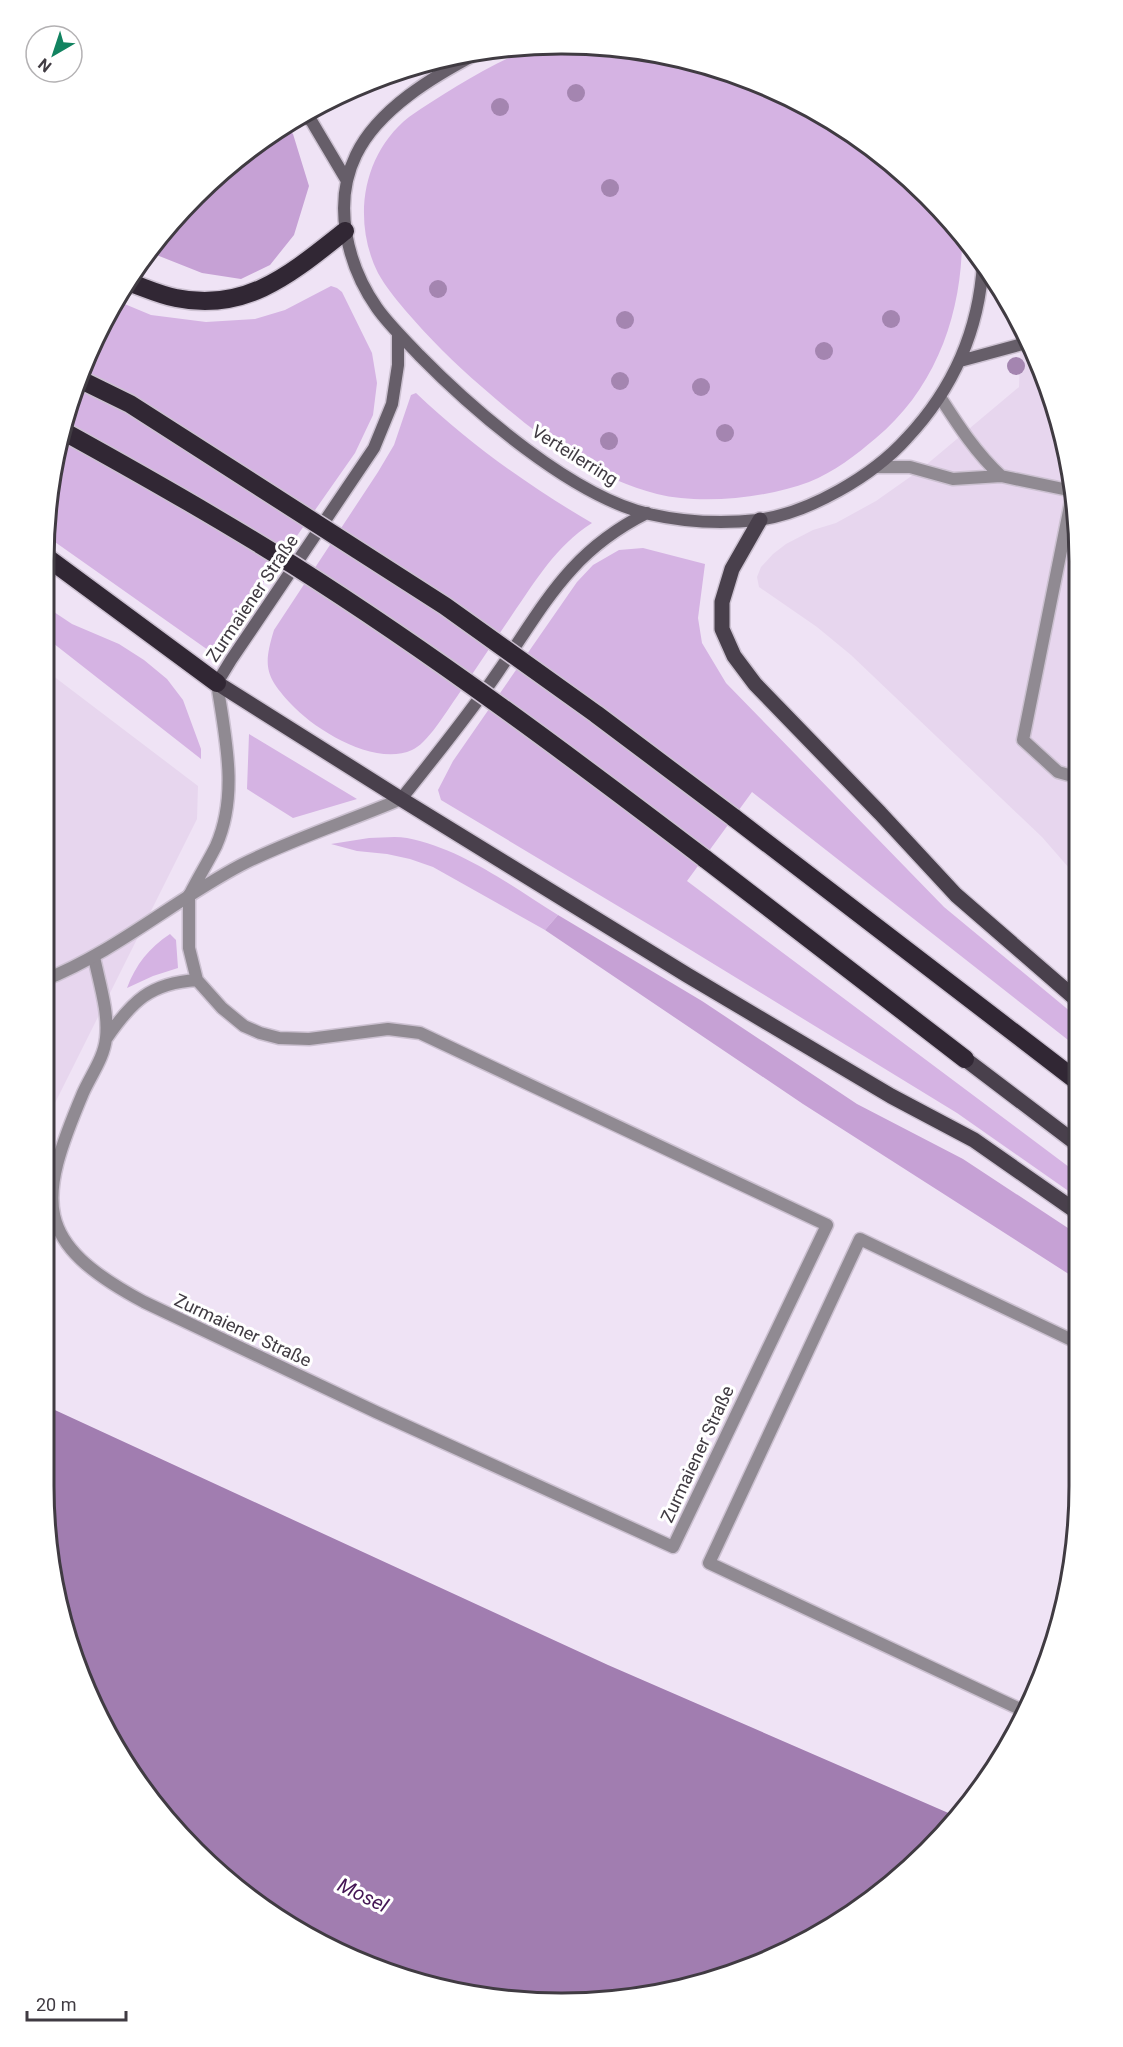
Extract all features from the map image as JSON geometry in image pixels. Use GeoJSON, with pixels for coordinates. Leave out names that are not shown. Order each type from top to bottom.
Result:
{"type":"FeatureCollection","features":[{"type":"Feature","properties":{"kind":"highway"},"geometry":{"type":"LineString","coordinates":[[137,285],[175,298],[227,301],[257,292],[306,262],[345,231]]}},
{"type":"Feature","properties":{"kind":"highway"},"geometry":{"type":"LineString","coordinates":[[87,383],[130,404],[445,606],[596,714],[734,817],[1069,1075]]}},
{"type":"Feature","properties":{"kind":"highway"},"geometry":{"type":"LineString","coordinates":[[70,434],[159,484],[292,565],[420,649],[571,756],[965,1059]]}},
{"type":"Feature","properties":{"kind":"highway"},"geometry":{"type":"LineString","coordinates":[[54,563],[217,683]]}},
{"type":"Feature","properties":{"kind":"main road","name":"Verteilerring"},"geometry":{"type":"LineString","coordinates":[[454,66],[416,90],[385,116],[370,133],[356,155],[347,181],[345,231],[350,253],[376,306],[398,333],[478,411],[534,453],[592,491],[621,504],[647,513],[690,521],[760,519],[795,510],[839,491],[896,451],[940,397],[965,351],[978,307],[981,278]]}},
{"type":"Feature","properties":{"kind":"main road"},"geometry":{"type":"LineString","coordinates":[[311,121],[347,181]]}},
{"type":"Feature","properties":{"kind":"main road","name":"Zurmaiener Straße"},"geometry":{"type":"LineString","coordinates":[[217,683],[374,448],[392,405],[398,365],[398,333]]}},
{"type":"Feature","properties":{"kind":"main road"},"geometry":{"type":"LineString","coordinates":[[960,361],[1020,345]]}},
{"type":"Feature","properties":{"kind":"main road","name":"Zurmaiener Straße"},"geometry":{"type":"LineString","coordinates":[[400,799],[491,682],[563,578],[601,540],[647,513]]}},
{"type":"Feature","properties":{"kind":"main road"},"geometry":{"type":"LineString","coordinates":[[760,519],[732,569],[722,602],[722,629],[734,656],[755,684],[956,895],[1069,993]]}},
{"type":"Feature","properties":{"kind":"main road"},"geometry":{"type":"LineString","coordinates":[[217,683],[400,799],[748,1011],[891,1096],[974,1140],[1069,1206]]}},
{"type":"Feature","properties":{"kind":"main road"},"geometry":{"type":"LineString","coordinates":[[965,1059],[1069,1138]]}},
{"type":"Feature","properties":{"kind":"street"},"geometry":{"type":"LineString","coordinates":[[940,397],[974,447],[1001,476]]}},
{"type":"Feature","properties":{"kind":"street"},"geometry":{"type":"LineString","coordinates":[[876,467],[910,467],[953,479],[1001,476],[1064,487]]}},
{"type":"Feature","properties":{"kind":"street"},"geometry":{"type":"LineString","coordinates":[[1067,518],[1023,740],[1058,772],[1069,775]]}},
{"type":"Feature","properties":{"kind":"street","name":"Zurmaiener Straße"},"geometry":{"type":"LineString","coordinates":[[54,1220],[60,1234],[83,1263],[120,1289],[150,1305],[376,1412],[673,1547],[827,1225],[420,1033],[388,1029],[309,1039],[279,1038],[260,1033],[230,1017],[207,994],[197,980],[189,948],[189,895],[216,845],[224,822],[228,796],[230,770],[217,683]]}},
{"type":"Feature","properties":{"kind":"street","name":"Zurmaiener Straße"},"geometry":{"type":"LineString","coordinates":[[54,975],[94,957],[189,895],[241,866],[293,840],[400,799]]}},
{"type":"Feature","properties":{"kind":"street","name":"Zurmaiener Straße"},"geometry":{"type":"LineString","coordinates":[[54,1189],[60,1152],[84,1091],[99,1062],[106,1039],[106,1023],[94,957]]}},
{"type":"Feature","properties":{"kind":"street","name":"Zurmaiener Straße"},"geometry":{"type":"LineString","coordinates":[[106,1039],[135,1003],[146,994],[167,984],[197,980]]}},
{"type":"Feature","properties":{"kind":"street"},"geometry":{"type":"LineString","coordinates":[[1018,1708],[709,1563],[860,1239],[1069,1339]]}},
{"type":"Feature","properties":{"kind":"shaded area"},"geometry":{"type":"Polygon","coordinates":[[[562,54],[628,58],[693,71],[725,81],[786,106],[815,122],[870,159],[920,203],[962,250],[957,295],[950,322],[929,374],[914,397],[897,418],[876,438],[836,468],[792,488],[734,498],[675,497],[632,486],[586,465],[521,420],[462,369],[405,310],[378,273],[365,232],[366,189],[381,150],[393,132],[409,117],[487,69],[513,56],[562,54]]]}},
{"type":"Feature","properties":{"kind":"shaded area"},"geometry":{"type":"Polygon","coordinates":[[[292,133],[309,186],[294,235],[270,265],[241,279],[202,273],[157,255],[180,227],[227,180],[292,133]]]}},
{"type":"Feature","properties":{"kind":"shaded area"},"geometry":{"type":"Polygon","coordinates":[[[331,286],[342,292],[372,353],[377,383],[373,415],[355,453],[217,650],[208,650],[55,542],[58,495],[71,430],[93,367],[106,337],[125,304],[151,315],[206,322],[255,319],[285,310],[331,286]]]}},
{"type":"Feature","properties":{"kind":"shaded area"},"geometry":{"type":"Polygon","coordinates":[[[1020,345],[1052,430],[1065,495],[1069,562],[1069,868],[1042,837],[851,655],[817,627],[759,587],[757,577],[761,567],[786,544],[813,530],[836,523],[876,501],[920,470],[1019,387],[1020,345]]]}},
{"type":"Feature","properties":{"kind":"shaded area"},"geometry":{"type":"Polygon","coordinates":[[[416,393],[500,463],[592,523],[567,542],[548,564],[430,735],[412,750],[397,754],[381,754],[347,743],[315,725],[302,714],[282,694],[271,678],[268,653],[274,630],[394,445],[411,395],[416,393]]]}},
{"type":"Feature","properties":{"kind":"shaded area"},"geometry":{"type":"Polygon","coordinates":[[[643,548],[705,564],[698,618],[702,643],[726,683],[944,907],[1069,1010],[1069,1041],[752,792],[687,881],[1069,1167],[1069,1191],[957,1113],[441,800],[438,790],[453,761],[577,582],[593,565],[619,550],[643,548]]]}},
{"type":"Feature","properties":{"kind":"shaded area"},"geometry":{"type":"Polygon","coordinates":[[[54,612],[72,624],[119,644],[144,660],[167,679],[183,700],[201,749],[201,759],[54,644],[54,612]]]}},
{"type":"Feature","properties":{"kind":"shaded area"},"geometry":{"type":"Polygon","coordinates":[[[54,677],[198,786],[197,819],[54,1105],[54,677]]]}},
{"type":"Feature","properties":{"kind":"shaded area"},"geometry":{"type":"Polygon","coordinates":[[[249,734],[357,799],[293,818],[247,789],[249,734]]]}},
{"type":"Feature","properties":{"kind":"shaded area"},"geometry":{"type":"Polygon","coordinates":[[[369,838],[407,838],[448,851],[486,870],[558,915],[545,930],[433,867],[410,859],[357,851],[331,844],[369,838]]]}},
{"type":"Feature","properties":{"kind":"shaded area"},"geometry":{"type":"Polygon","coordinates":[[[558,915],[702,1001],[857,1104],[963,1159],[1069,1229],[1069,1274],[803,1104],[545,930],[558,915]]]}},
{"type":"Feature","properties":{"kind":"shaded area"},"geometry":{"type":"Polygon","coordinates":[[[170,934],[176,940],[178,968],[127,988],[144,957],[170,934]]]}},
{"type":"Feature","properties":{"kind":"water","name":"Mosel"},"geometry":{"type":"Polygon","coordinates":[[[54,1410],[608,1665],[949,1813],[896,1867],[870,1888],[815,1925],[786,1941],[725,1966],[661,1983],[595,1992],[528,1992],[495,1989],[430,1976],[398,1966],[337,1941],[308,1925],[253,1888],[203,1844],[159,1794],[122,1739],[106,1710],[81,1649],[71,1617],[58,1552],[54,1486],[54,1410]]]}}]}
